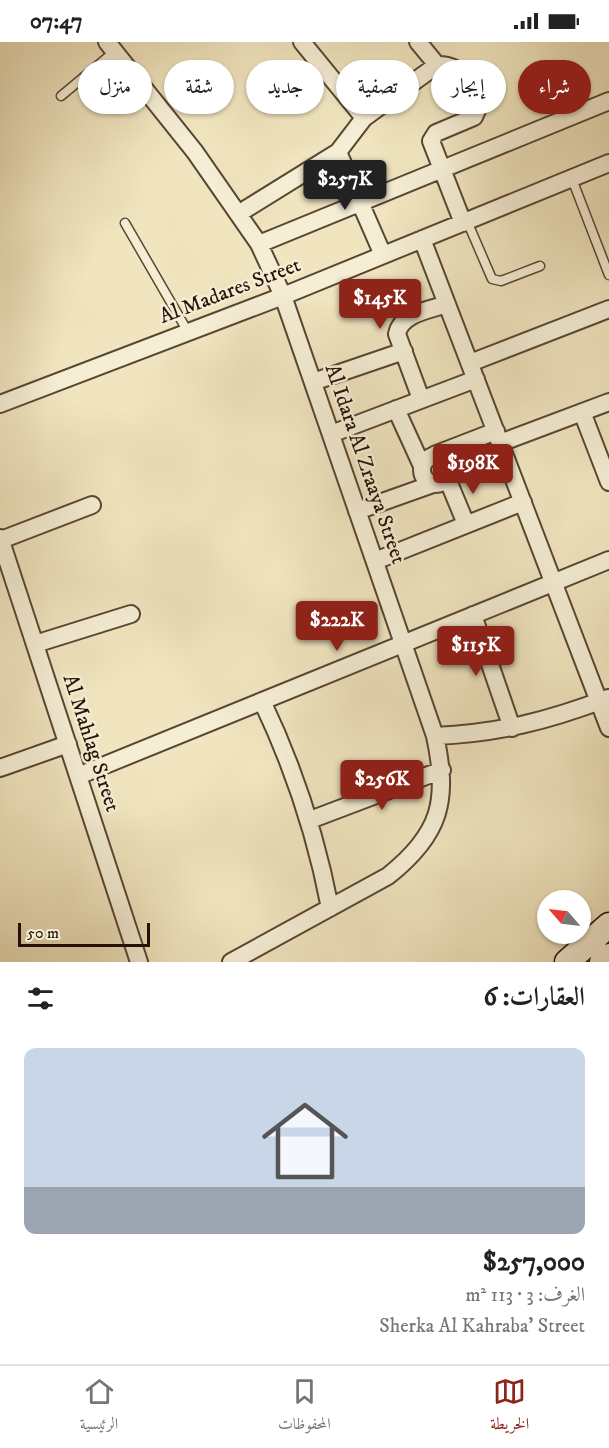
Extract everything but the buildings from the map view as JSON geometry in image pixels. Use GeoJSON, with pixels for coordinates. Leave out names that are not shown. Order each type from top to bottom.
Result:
{"type":"FeatureCollection","features":[{"type":"Feature","properties":{"kind":"main road"},"geometry":{"type":"LineString","coordinates":[[567,962],[609,925]]}},
{"type":"Feature","properties":{"kind":"main road"},"geometry":{"type":"LineString","coordinates":[[602,962],[609,956]]}},
{"type":"Feature","properties":{"kind":"street"},"geometry":{"type":"LineString","coordinates":[[302,42],[363,118]]}},
{"type":"Feature","properties":{"kind":"street"},"geometry":{"type":"LineString","coordinates":[[418,42],[433,60]]}},
{"type":"Feature","properties":{"kind":"street","name":"Al Idara Al Zraaya Street"},"geometry":{"type":"LineString","coordinates":[[111,47],[195,152],[259,244],[283,296],[435,736],[442,770],[442,787],[437,813],[426,838],[409,859],[388,876],[231,962]]}},
{"type":"Feature","properties":{"kind":"street"},"geometry":{"type":"LineString","coordinates":[[238,214],[338,152],[363,118],[431,69]]}},
{"type":"Feature","properties":{"kind":"street"},"geometry":{"type":"LineString","coordinates":[[259,244],[609,101]]}},
{"type":"Feature","properties":{"kind":"street"},"geometry":{"type":"LineString","coordinates":[[465,222],[430,144],[436,133],[474,117],[475,114]]}},
{"type":"Feature","properties":{"kind":"street"},"geometry":{"type":"LineString","coordinates":[[338,152],[383,255]]}},
{"type":"Feature","properties":{"kind":"street","name":"Al Madares Street"},"geometry":{"type":"LineString","coordinates":[[0,404],[283,296],[609,164]]}},
{"type":"Feature","properties":{"kind":"street"},"geometry":{"type":"LineString","coordinates":[[422,239],[554,583],[604,699],[609,728]]}},
{"type":"Feature","properties":{"kind":"street"},"geometry":{"type":"LineString","coordinates":[[421,399],[397,334],[405,319],[447,304]]}},
{"type":"Feature","properties":{"kind":"street"},"geometry":{"type":"LineString","coordinates":[[331,434],[421,399],[473,371],[609,309]]}},
{"type":"Feature","properties":{"kind":"street"},"geometry":{"type":"LineString","coordinates":[[313,382],[404,351]]}},
{"type":"Feature","properties":{"kind":"street"},"geometry":{"type":"LineString","coordinates":[[428,461],[609,402]]}},
{"type":"Feature","properties":{"kind":"street"},"geometry":{"type":"LineString","coordinates":[[396,409],[428,461],[424,477],[440,481],[466,524]]}},
{"type":"Feature","properties":{"kind":"street"},"geometry":{"type":"LineString","coordinates":[[582,412],[609,482]]}},
{"type":"Feature","properties":{"kind":"street"},"geometry":{"type":"LineString","coordinates":[[357,511],[440,481],[450,467],[448,462],[444,458],[428,461]]}},
{"type":"Feature","properties":{"kind":"street"},"geometry":{"type":"LineString","coordinates":[[375,561],[523,502]]}},
{"type":"Feature","properties":{"kind":"street"},"geometry":{"type":"LineString","coordinates":[[0,539],[92,505]]}},
{"type":"Feature","properties":{"kind":"street","name":"Al Mahlag Street"},"geometry":{"type":"LineString","coordinates":[[0,539],[6,578],[35,644],[139,962]]}},
{"type":"Feature","properties":{"kind":"street"},"geometry":{"type":"LineString","coordinates":[[78,776],[609,560]]}},
{"type":"Feature","properties":{"kind":"street"},"geometry":{"type":"LineString","coordinates":[[35,644],[131,614]]}},
{"type":"Feature","properties":{"kind":"street"},"geometry":{"type":"LineString","coordinates":[[473,615],[512,728]]}},
{"type":"Feature","properties":{"kind":"street"},"geometry":{"type":"LineString","coordinates":[[435,736],[512,728],[567,713],[604,699]]}},
{"type":"Feature","properties":{"kind":"street"},"geometry":{"type":"LineString","coordinates":[[262,701],[297,779],[310,820],[330,908]]}},
{"type":"Feature","properties":{"kind":"street"},"geometry":{"type":"LineString","coordinates":[[0,768],[68,744]]}},
{"type":"Feature","properties":{"kind":"street"},"geometry":{"type":"LineString","coordinates":[[310,820],[442,770]]}},
{"type":"Feature","properties":{"kind":"lane"},"geometry":{"type":"LineString","coordinates":[[61,96],[111,47]]}},
{"type":"Feature","properties":{"kind":"lane"},"geometry":{"type":"LineString","coordinates":[[572,179],[609,274]]}},
{"type":"Feature","properties":{"kind":"lane"},"geometry":{"type":"LineString","coordinates":[[465,222],[492,279],[501,281],[540,266]]}},
{"type":"Feature","properties":{"kind":"lane"},"geometry":{"type":"LineString","coordinates":[[125,223],[188,332]]}}]}
